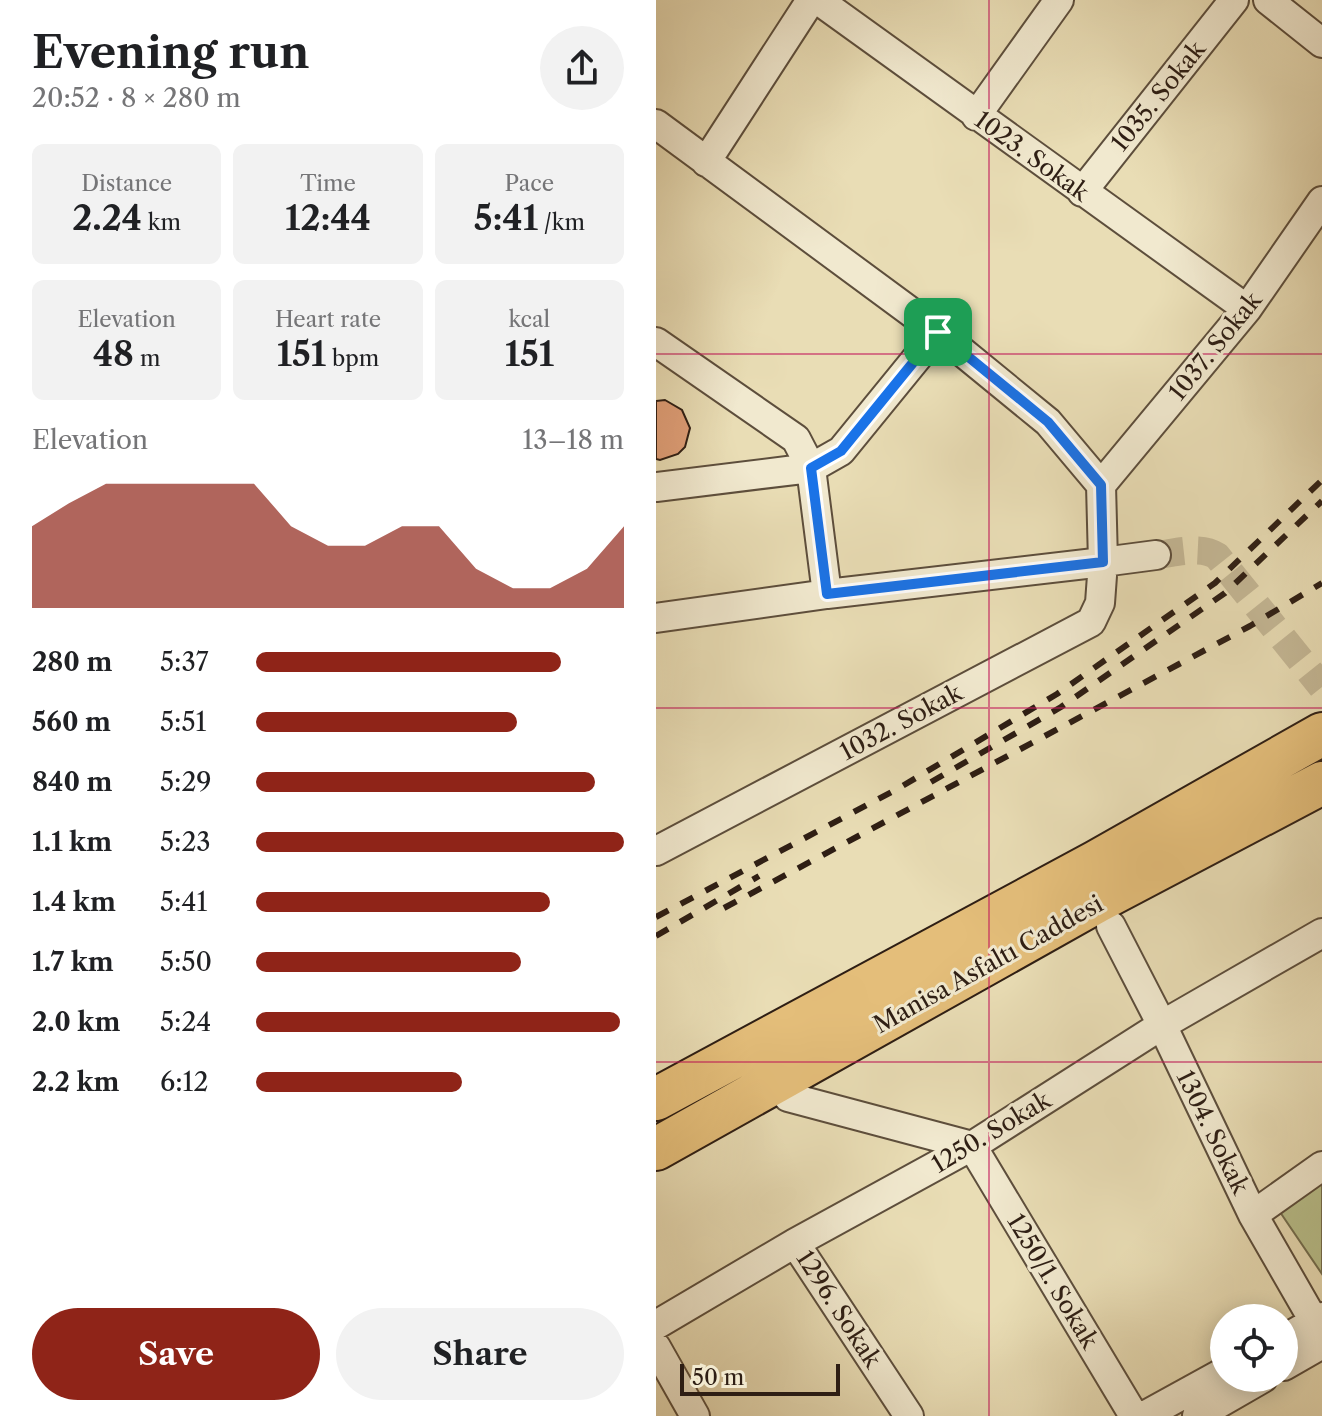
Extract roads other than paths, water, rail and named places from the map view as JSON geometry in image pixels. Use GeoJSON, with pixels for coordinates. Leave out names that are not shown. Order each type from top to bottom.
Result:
{"type":"FeatureCollection","features":[{"type":"Feature","properties":{"kind":"highway","name":"Manisa Asfaltı Caddesi"},"geometry":{"type":"LineString","coordinates":[[656,1099],[1096,862],[1322,734]]}},
{"type":"Feature","properties":{"kind":"highway","name":"Manisa Asfaltı Caddesi"},"geometry":{"type":"LineString","coordinates":[[656,1149],[1098,901],[1322,783]]}},
{"type":"Feature","properties":{"kind":"street"},"geometry":{"type":"LineString","coordinates":[[706,162],[811,0]]}},
{"type":"Feature","properties":{"kind":"street","name":"1023. Sokak"},"geometry":{"type":"LineString","coordinates":[[818,0],[1247,309]]}},
{"type":"Feature","properties":{"kind":"street"},"geometry":{"type":"LineString","coordinates":[[976,116],[1059,0]]}},
{"type":"Feature","properties":{"kind":"street","name":"1035. Sokak"},"geometry":{"type":"LineString","coordinates":[[1082,192],[1234,0]]}},
{"type":"Feature","properties":{"kind":"street"},"geometry":{"type":"LineString","coordinates":[[1268,0],[1322,43]]}},
{"type":"Feature","properties":{"kind":"street"},"geometry":{"type":"LineString","coordinates":[[656,124],[938,332],[1048,422],[1101,485],[1103,562]]}},
{"type":"Feature","properties":{"kind":"street","name":"1037. Sokak"},"geometry":{"type":"LineString","coordinates":[[1101,485],[1247,309],[1322,201]]}},
{"type":"Feature","properties":{"kind":"street"},"geometry":{"type":"LineString","coordinates":[[656,487],[811,468],[841,451],[938,332]]}},
{"type":"Feature","properties":{"kind":"street"},"geometry":{"type":"LineString","coordinates":[[656,342],[796,439],[811,468],[827,594]]}},
{"type":"Feature","properties":{"kind":"street"},"geometry":{"type":"LineString","coordinates":[[656,618],[827,594],[1156,555]]}},
{"type":"Feature","properties":{"kind":"street","name":"1032. Sokak"},"geometry":{"type":"LineString","coordinates":[[656,851],[1091,622],[1100,603],[1103,562]]}},
{"type":"Feature","properties":{"kind":"street","name":"1304. Sokak"},"geometry":{"type":"LineString","coordinates":[[1111,926],[1253,1215],[1320,1329]]}},
{"type":"Feature","properties":{"kind":"street","name":"1250. Sokak"},"geometry":{"type":"LineString","coordinates":[[656,1325],[795,1243],[972,1146],[1162,1025],[1322,933]]}},
{"type":"Feature","properties":{"kind":"street"},"geometry":{"type":"LineString","coordinates":[[788,1097],[972,1146]]}},
{"type":"Feature","properties":{"kind":"street","name":"1250/1. Sokak"},"geometry":{"type":"LineString","coordinates":[[972,1146],[1134,1416]]}},
{"type":"Feature","properties":{"kind":"street"},"geometry":{"type":"LineString","coordinates":[[1253,1215],[1322,1166]]}},
{"type":"Feature","properties":{"kind":"street","name":"1296. Sokak"},"geometry":{"type":"LineString","coordinates":[[795,1243],[909,1416]]}},
{"type":"Feature","properties":{"kind":"street"},"geometry":{"type":"LineString","coordinates":[[1298,1335],[1320,1329]]}},
{"type":"Feature","properties":{"kind":"street"},"geometry":{"type":"LineString","coordinates":[[1298,1352],[1320,1329]]}},
{"type":"Feature","properties":{"kind":"street"},"geometry":{"type":"LineString","coordinates":[[656,1347],[695,1416]]}},
{"type":"Feature","properties":{"kind":"street"},"geometry":{"type":"LineString","coordinates":[[1144,1416],[1210,1380]]}},
{"type":"Feature","properties":{"kind":"street"},"geometry":{"type":"LineString","coordinates":[[1197,1416],[1239,1392]]}},
{"type":"Feature","properties":{"kind":"tunnel"},"geometry":{"type":"LineString","coordinates":[[1156,555],[1195,550],[1217,556],[1322,687]]}},
{"type":"Feature","properties":{"kind":"railway"},"geometry":{"type":"LineString","coordinates":[[656,917],[899,788],[1057,694],[1215,583],[1322,480]]}},
{"type":"Feature","properties":{"kind":"railway"},"geometry":{"type":"LineString","coordinates":[[931,782],[1061,707],[1225,593],[1322,501]]}},
{"type":"Feature","properties":{"kind":"railway"},"geometry":{"type":"LineString","coordinates":[[724,908],[1250,626],[1322,583]]}},
{"type":"Feature","properties":{"kind":"railway"},"geometry":{"type":"LineString","coordinates":[[656,936],[759,876]]}}]}
